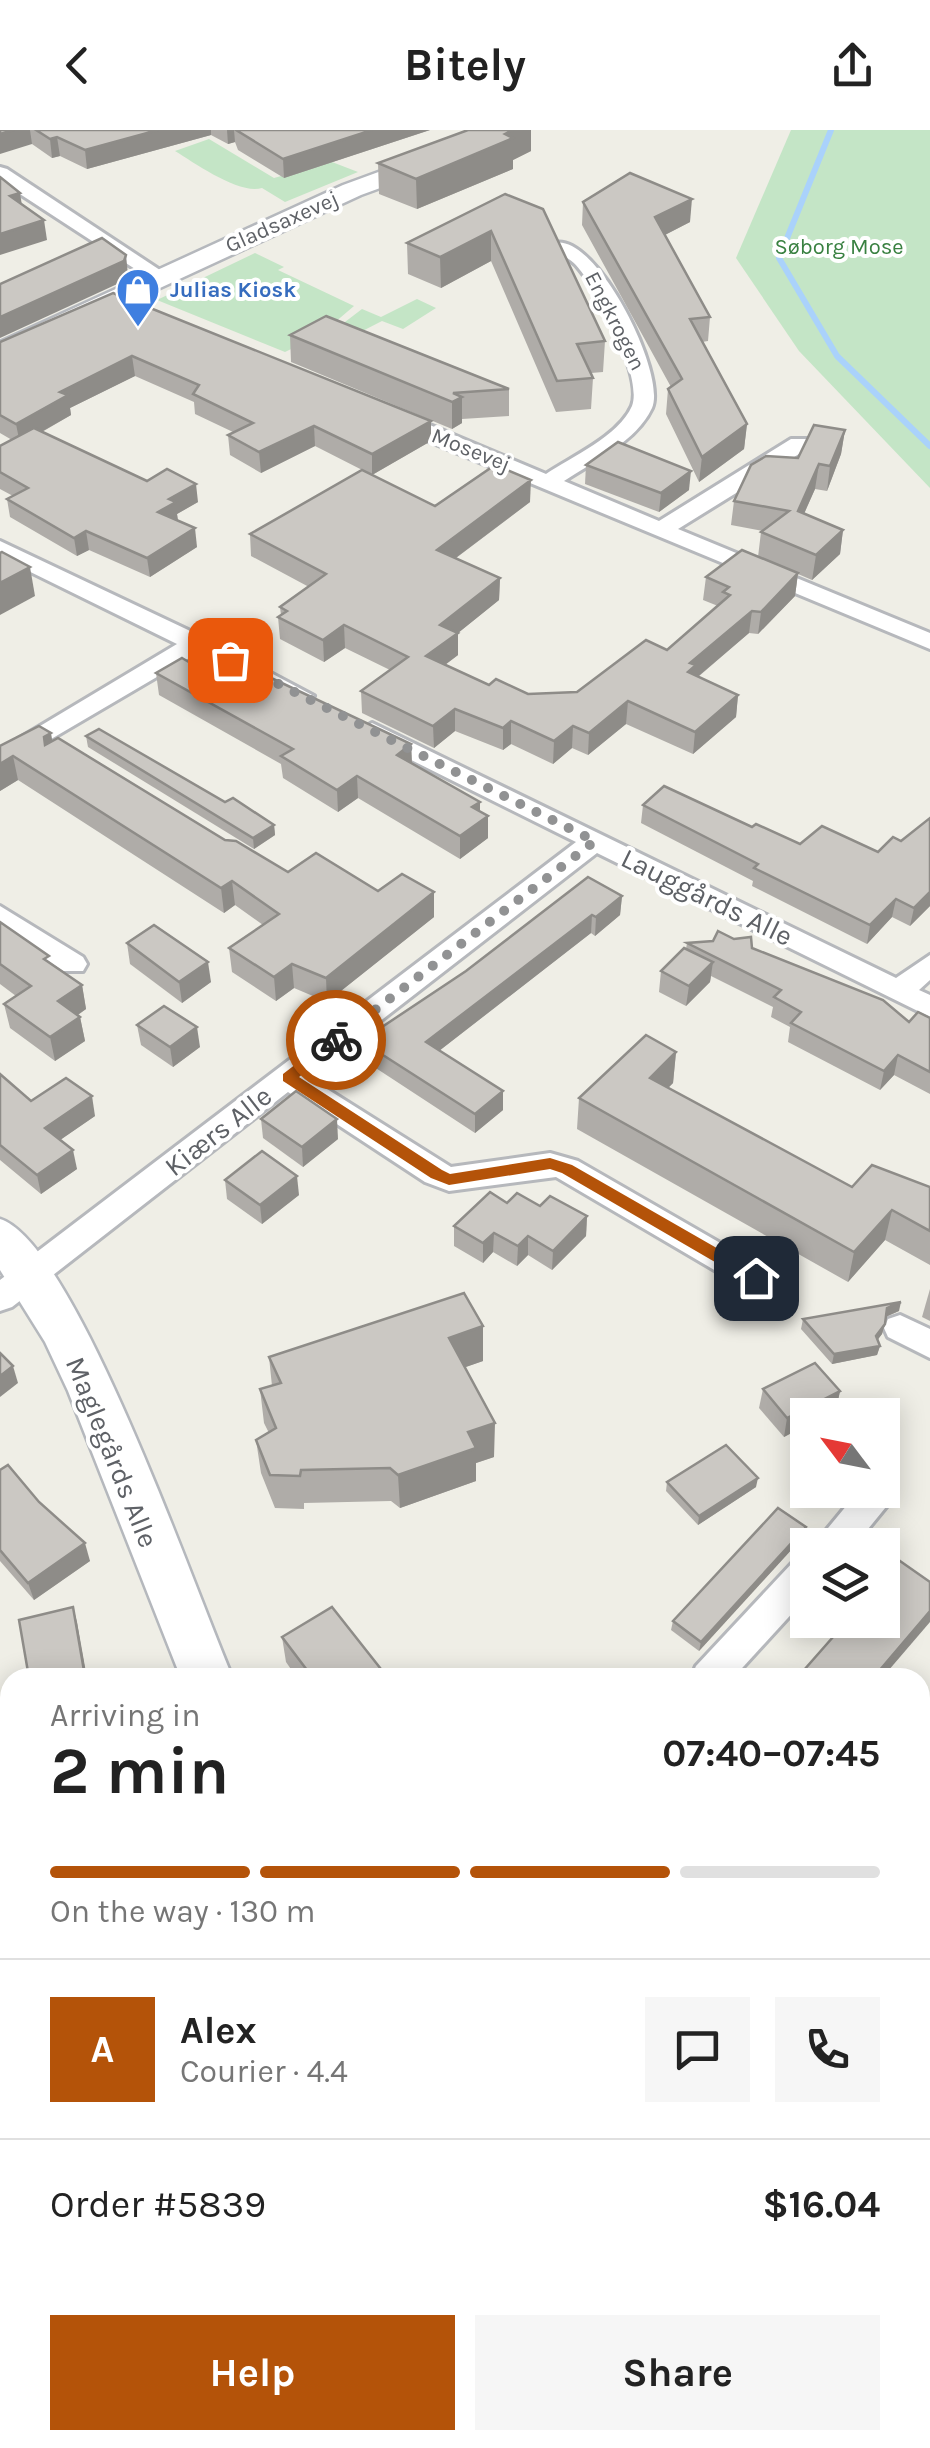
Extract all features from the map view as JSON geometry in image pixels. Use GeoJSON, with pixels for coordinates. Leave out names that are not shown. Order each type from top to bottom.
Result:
{"type":"FeatureCollection","features":[{"type":"Feature","properties":{"kind":"street","name":"Gladsaxevej"},"geometry":{"type":"LineString","coordinates":[[0,353],[472,136],[516,130]]}},
{"type":"Feature","properties":{"kind":"street"},"geometry":{"type":"LineString","coordinates":[[0,173],[162,278]]}},
{"type":"Feature","properties":{"kind":"street","name":"Engkrogen"},"geometry":{"type":"LineString","coordinates":[[548,482],[630,424],[644,404],[646,386],[639,364],[586,262],[562,247]]}},
{"type":"Feature","properties":{"kind":"street"},"geometry":{"type":"LineString","coordinates":[[116,299],[150,314]]}},
{"type":"Feature","properties":{"kind":"street","name":"Mosevej"},"geometry":{"type":"LineString","coordinates":[[365,406],[930,642]]}},
{"type":"Feature","properties":{"kind":"street"},"geometry":{"type":"LineString","coordinates":[[660,530],[799,444]]}},
{"type":"Feature","properties":{"kind":"street","name":"Lauggårds Alle"},"geometry":{"type":"LineString","coordinates":[[0,548],[930,1007]]}},
{"type":"Feature","properties":{"kind":"street"},"geometry":{"type":"LineString","coordinates":[[0,761],[54,741],[196,644]]}},
{"type":"Feature","properties":{"kind":"street","name":"Kiærs Alle"},"geometry":{"type":"LineString","coordinates":[[16,1286],[595,841]]}},
{"type":"Feature","properties":{"kind":"street"},"geometry":{"type":"LineString","coordinates":[[0,915],[73,964]]}},
{"type":"Feature","properties":{"kind":"street"},"geometry":{"type":"LineString","coordinates":[[899,991],[930,964]]}},
{"type":"Feature","properties":{"kind":"street"},"geometry":{"type":"LineString","coordinates":[[288,1078],[449,1180],[550,1164],[567,1169],[756,1278]]}},
{"type":"Feature","properties":{"kind":"street","name":"Maglegårds Alle"},"geometry":{"type":"LineString","coordinates":[[0,1236],[16,1286],[82,1370],[203,1668]]}},
{"type":"Feature","properties":{"kind":"street"},"geometry":{"type":"LineString","coordinates":[[900,1328],[930,1345]]}},
{"type":"Feature","properties":{"kind":"street"},"geometry":{"type":"LineString","coordinates":[[848,1528],[866,1508]]}},
{"type":"Feature","properties":{"kind":"street"},"geometry":{"type":"LineString","coordinates":[[717,1668],[790,1590]]}},
{"type":"Feature","properties":{"kind":"green space","name":"Søborg Mose"},"geometry":{"type":"Polygon","coordinates":[[[791,130],[930,130],[930,488],[799,351],[736,258],[791,130]]]}},
{"type":"Feature","properties":{"kind":"green space"},"geometry":{"type":"Polygon","coordinates":[[[209,139],[274,178],[332,162],[358,172],[285,202],[262,188],[230,183],[175,151],[209,139]]]}},
{"type":"Feature","properties":{"kind":"green space"},"geometry":{"type":"Polygon","coordinates":[[[255,253],[284,267],[278,270],[354,306],[320,335],[285,352],[157,300],[255,253]]]}},
{"type":"Feature","properties":{"kind":"green space"},"geometry":{"type":"Polygon","coordinates":[[[417,299],[436,308],[403,329],[382,321],[341,342],[328,335],[362,309],[381,317],[417,299]]]}},
{"type":"Feature","properties":{"kind":"building"},"geometry":{"type":"Polygon","coordinates":[[[36,130],[158,130],[85,150],[57,137],[50,139],[36,130]]]}},
{"type":"Feature","properties":{"kind":"building"},"geometry":{"type":"Polygon","coordinates":[[[236,130],[372,130],[283,159],[236,130]]]}},
{"type":"Feature","properties":{"kind":"building"},"geometry":{"type":"Polygon","coordinates":[[[468,130],[513,130],[505,134],[513,138],[416,179],[378,163],[468,130]]]}},
{"type":"Feature","properties":{"kind":"building"},"geometry":{"type":"Polygon","coordinates":[[[630,173],[692,199],[655,217],[710,317],[690,319],[747,424],[702,457],[668,389],[682,379],[583,202],[630,173]]]}},
{"type":"Feature","properties":{"kind":"building"},"geometry":{"type":"Polygon","coordinates":[[[0,177],[20,193],[10,196],[44,220],[0,234],[0,177]]]}},
{"type":"Feature","properties":{"kind":"building"},"geometry":{"type":"Polygon","coordinates":[[[505,194],[543,209],[605,341],[577,344],[593,378],[557,381],[491,231],[440,257],[407,243],[505,194]]]}},
{"type":"Feature","properties":{"kind":"building"},"geometry":{"type":"Polygon","coordinates":[[[102,238],[126,255],[124,261],[0,317],[0,284],[102,238]]]}},
{"type":"Feature","properties":{"kind":"building"},"geometry":{"type":"Polygon","coordinates":[[[113,293],[431,421],[372,454],[314,426],[259,452],[228,435],[253,423],[193,394],[199,385],[132,356],[60,392],[68,395],[16,424],[0,415],[0,342],[113,293]]]}},
{"type":"Feature","properties":{"kind":"building"},"geometry":{"type":"Polygon","coordinates":[[[326,316],[509,389],[453,393],[462,397],[452,402],[290,335],[326,316]]]}},
{"type":"Feature","properties":{"kind":"building"},"geometry":{"type":"Polygon","coordinates":[[[814,425],[845,430],[830,466],[819,464],[798,511],[843,530],[816,555],[761,532],[789,511],[734,501],[751,465],[766,456],[798,458],[814,425]]]}},
{"type":"Feature","properties":{"kind":"building"},"geometry":{"type":"Polygon","coordinates":[[[34,428],[147,481],[167,469],[196,484],[169,499],[176,502],[158,512],[195,528],[147,558],[86,531],[74,538],[7,499],[28,488],[0,472],[0,446],[34,428]]]}},
{"type":"Feature","properties":{"kind":"building"},"geometry":{"type":"Polygon","coordinates":[[[618,442],[691,471],[661,493],[586,465],[618,442]]]}},
{"type":"Feature","properties":{"kind":"building"},"geometry":{"type":"Polygon","coordinates":[[[495,465],[531,480],[437,550],[500,578],[440,625],[458,633],[426,656],[489,685],[496,679],[528,694],[577,692],[646,640],[667,650],[730,595],[723,592],[729,587],[706,577],[742,550],[798,573],[761,612],[752,611],[690,663],[696,665],[688,672],[738,695],[695,732],[628,701],[589,733],[573,726],[554,741],[511,721],[503,728],[455,709],[433,726],[361,691],[408,657],[344,625],[323,640],[278,617],[287,611],[280,607],[326,574],[250,534],[362,470],[435,506],[495,465]]]}},
{"type":"Feature","properties":{"kind":"building"},"geometry":{"type":"Polygon","coordinates":[[[2,552],[30,567],[0,583],[2,552]]]}},
{"type":"Feature","properties":{"kind":"building"},"geometry":{"type":"Polygon","coordinates":[[[182,658],[235,689],[244,690],[265,675],[411,744],[397,755],[480,802],[472,807],[488,816],[460,836],[357,776],[337,790],[281,756],[293,749],[156,673],[182,658]]]}},
{"type":"Feature","properties":{"kind":"building"},"geometry":{"type":"Polygon","coordinates":[[[39,726],[51,733],[44,737],[45,745],[58,738],[225,840],[236,841],[288,872],[316,853],[378,891],[402,874],[434,892],[326,978],[292,964],[274,977],[229,948],[279,914],[232,881],[221,888],[13,756],[0,764],[0,746],[39,726]]]}},
{"type":"Feature","properties":{"kind":"building"},"geometry":{"type":"Polygon","coordinates":[[[99,729],[225,802],[233,798],[274,825],[253,838],[86,736],[99,729]]]}},
{"type":"Feature","properties":{"kind":"building"},"geometry":{"type":"Polygon","coordinates":[[[664,786],[752,827],[756,824],[800,844],[822,826],[878,852],[893,837],[901,841],[930,818],[930,892],[914,908],[896,899],[870,925],[754,868],[758,864],[643,805],[664,786]]]}},
{"type":"Feature","properties":{"kind":"building"},"geometry":{"type":"Polygon","coordinates":[[[588,877],[622,896],[426,1042],[503,1091],[475,1114],[361,1041],[466,971],[588,877]]]}},
{"type":"Feature","properties":{"kind":"building"},"geometry":{"type":"Polygon","coordinates":[[[0,922],[82,985],[58,1001],[80,1017],[50,1037],[4,1004],[31,986],[0,964],[0,922]]]}},
{"type":"Feature","properties":{"kind":"building"},"geometry":{"type":"Polygon","coordinates":[[[154,925],[208,962],[179,982],[127,943],[154,925]]]}},
{"type":"Feature","properties":{"kind":"building"},"geometry":{"type":"Polygon","coordinates":[[[718,931],[734,939],[751,937],[752,948],[883,1000],[909,1022],[918,1012],[930,1018],[930,1072],[898,1055],[884,1071],[791,1023],[801,1012],[774,997],[781,990],[687,943],[713,941],[718,931]]]}},
{"type":"Feature","properties":{"kind":"building"},"geometry":{"type":"Polygon","coordinates":[[[684,948],[713,962],[689,986],[661,971],[684,948]]]}},
{"type":"Feature","properties":{"kind":"building"},"geometry":{"type":"Polygon","coordinates":[[[164,1006],[197,1027],[170,1047],[137,1025],[164,1006]]]}},
{"type":"Feature","properties":{"kind":"building"},"geometry":{"type":"Polygon","coordinates":[[[646,1035],[676,1052],[650,1078],[852,1187],[872,1165],[930,1187],[930,1231],[892,1210],[854,1252],[579,1098],[646,1035]]]}},
{"type":"Feature","properties":{"kind":"building"},"geometry":{"type":"Polygon","coordinates":[[[0,1074],[31,1101],[66,1078],[92,1096],[45,1128],[73,1150],[37,1175],[0,1145],[0,1074]]]}},
{"type":"Feature","properties":{"kind":"building"},"geometry":{"type":"Polygon","coordinates":[[[296,1091],[337,1119],[302,1147],[261,1119],[296,1091]]]}},
{"type":"Feature","properties":{"kind":"building"},"geometry":{"type":"Polygon","coordinates":[[[262,1151],[297,1176],[260,1205],[225,1180],[262,1151]]]}},
{"type":"Feature","properties":{"kind":"building"},"geometry":{"type":"Polygon","coordinates":[[[490,1192],[507,1203],[517,1193],[540,1206],[550,1196],[587,1216],[553,1251],[528,1236],[518,1246],[494,1233],[483,1243],[454,1226],[490,1192]]]}},
{"type":"Feature","properties":{"kind":"building"},"geometry":{"type":"Polygon","coordinates":[[[464,1293],[483,1326],[449,1338],[495,1423],[468,1432],[476,1448],[398,1475],[390,1468],[301,1470],[300,1476],[270,1475],[256,1440],[276,1428],[260,1389],[281,1383],[269,1357],[464,1293]]]}},
{"type":"Feature","properties":{"kind":"building"},"geometry":{"type":"Polygon","coordinates":[[[901,1302],[887,1308],[885,1324],[876,1336],[880,1346],[834,1354],[803,1319],[901,1302]]]}},
{"type":"Feature","properties":{"kind":"building"},"geometry":{"type":"Polygon","coordinates":[[[0,1353],[13,1366],[0,1376],[0,1353]]]}},
{"type":"Feature","properties":{"kind":"building"},"geometry":{"type":"Polygon","coordinates":[[[815,1363],[840,1391],[826,1398],[790,1398],[787,1418],[763,1389],[815,1363]]]}},
{"type":"Feature","properties":{"kind":"building"},"geometry":{"type":"Polygon","coordinates":[[[726,1445],[758,1478],[699,1516],[667,1482],[726,1445]]]}},
{"type":"Feature","properties":{"kind":"building"},"geometry":{"type":"Polygon","coordinates":[[[8,1465],[39,1502],[85,1543],[28,1583],[0,1550],[0,1470],[8,1465]]]}},
{"type":"Feature","properties":{"kind":"building"},"geometry":{"type":"Polygon","coordinates":[[[778,1508],[806,1527],[790,1528],[790,1545],[701,1642],[673,1621],[778,1508]]]}},
{"type":"Feature","properties":{"kind":"building"},"geometry":{"type":"Polygon","coordinates":[[[900,1561],[930,1582],[930,1611],[882,1668],[806,1668],[832,1638],[900,1638],[900,1561]]]}},
{"type":"Feature","properties":{"kind":"building"},"geometry":{"type":"Polygon","coordinates":[[[73,1607],[83,1668],[27,1668],[19,1620],[73,1607]]]}},
{"type":"Feature","properties":{"kind":"building"},"geometry":{"type":"Polygon","coordinates":[[[332,1607],[380,1668],[305,1668],[282,1637],[332,1607]]]}},
{"type":"Feature","properties":{"kind":"waterway"},"geometry":{"type":"LineString","coordinates":[[831,130],[779,258],[837,356],[930,446]]}},
{"type":"Feature","properties":{"kind":"way so far"},"geometry":{"type":"LineString","coordinates":[[230,660],[595,841],[336,1040]]}},
{"type":"Feature","properties":{"kind":"place","name":"Julias Kiosk"},"geometry":{"type":"Point","coordinates":[138,328]}},
{"type":"Feature","properties":{"kind":"route"},"geometry":{"type":"LineString","coordinates":[[336,1040],[288,1078],[436,1174],[449,1180],[550,1164],[567,1169],[756,1278]]}}]}
